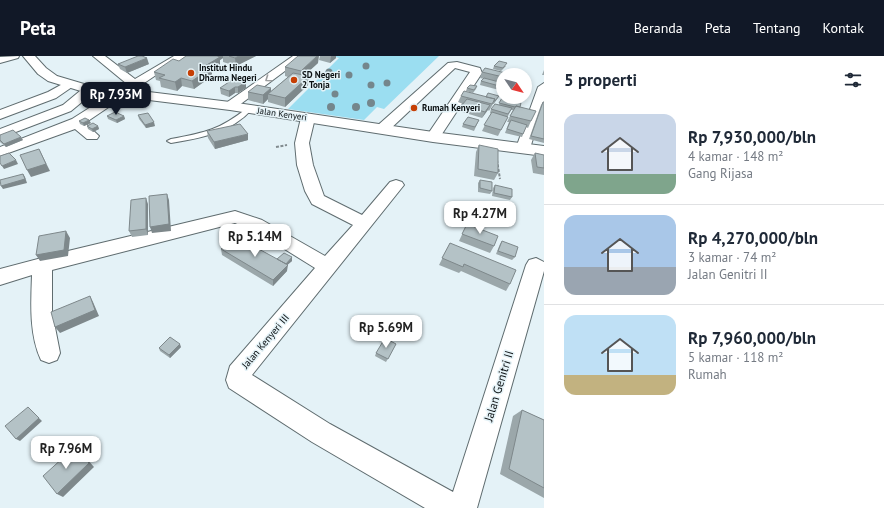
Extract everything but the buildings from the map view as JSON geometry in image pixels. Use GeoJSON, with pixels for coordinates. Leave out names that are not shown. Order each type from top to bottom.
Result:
{"type":"FeatureCollection","features":[{"type":"Feature","properties":{"kind":"street"},"geometry":{"type":"LineString","coordinates":[[0,60],[14,56]]}},
{"type":"Feature","properties":{"kind":"street","name":"Jalan Kenyeri"},"geometry":{"type":"LineString","coordinates":[[29,56],[43,72],[55,80],[68,85],[119,93],[230,106],[382,129],[544,151]]}},
{"type":"Feature","properties":{"kind":"street"},"geometry":{"type":"LineString","coordinates":[[98,56],[133,83]]}},
{"type":"Feature","properties":{"kind":"street"},"geometry":{"type":"LineString","coordinates":[[0,152],[76,122],[133,83],[180,56]]}},
{"type":"Feature","properties":{"kind":"street"},"geometry":{"type":"LineString","coordinates":[[230,106],[300,56]]}},
{"type":"Feature","properties":{"kind":"street"},"geometry":{"type":"LineString","coordinates":[[382,129],[452,65],[476,70],[476,73],[433,136]]}},
{"type":"Feature","properties":{"kind":"street"},"geometry":{"type":"LineString","coordinates":[[523,148],[542,83]]}},
{"type":"Feature","properties":{"kind":"street"},"geometry":{"type":"LineString","coordinates":[[0,115],[52,96],[68,85]]}},
{"type":"Feature","properties":{"kind":"street"},"geometry":{"type":"LineString","coordinates":[[0,134],[67,108],[90,89]]}},
{"type":"Feature","properties":{"kind":"street"},"geometry":{"type":"LineString","coordinates":[[308,118],[302,143],[305,165],[313,191],[318,200],[364,223]]}},
{"type":"Feature","properties":{"kind":"street"},"geometry":{"type":"LineString","coordinates":[[76,122],[92,136]]}},
{"type":"Feature","properties":{"kind":"street","name":"Jalan Kenyeri III"},"geometry":{"type":"LineString","coordinates":[[396,185],[238,374],[238,380],[321,433],[453,508]]}},
{"type":"Feature","properties":{"kind":"street"},"geometry":{"type":"LineString","coordinates":[[0,277],[42,265],[235,217],[242,218],[256,224],[328,267]]}},
{"type":"Feature","properties":{"kind":"street"},"geometry":{"type":"LineString","coordinates":[[42,265],[41,312],[49,353]]}},
{"type":"Feature","properties":{"kind":"street","name":"Jalan Genitri II"},"geometry":{"type":"LineString","coordinates":[[462,508],[536,265]]}},
{"type":"Feature","properties":{"kind":"lane"},"geometry":{"type":"LineString","coordinates":[[171,141],[218,131],[232,124],[249,109]]}},
{"type":"Feature","properties":{"kind":"path"},"geometry":{"type":"LineString","coordinates":[[496,145],[500,179]]}},
{"type":"Feature","properties":{"kind":"shaded area"},"geometry":{"type":"Polygon","coordinates":[[[332,56],[439,56],[384,109],[377,107],[364,120],[288,109],[339,58],[332,56]]]}},
{"type":"Feature","properties":{"kind":"place","name":"Institut Hindu Dharma Negeri"},"geometry":{"type":"Point","coordinates":[191,73]}},
{"type":"Feature","properties":{"kind":"place","name":"SD Negeri 2 Tonja"},"geometry":{"type":"Point","coordinates":[294,80]}},
{"type":"Feature","properties":{"kind":"place","name":"Rumah Kenyeri"},"geometry":{"type":"Point","coordinates":[414,108]}}]}
